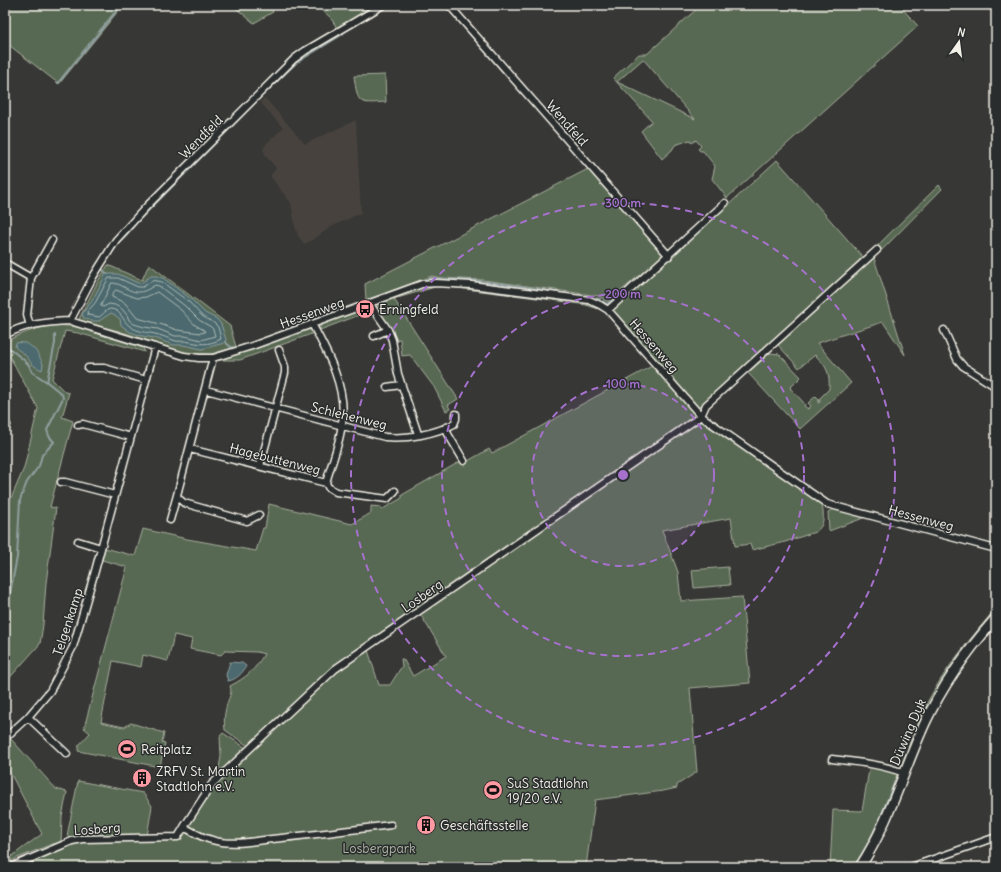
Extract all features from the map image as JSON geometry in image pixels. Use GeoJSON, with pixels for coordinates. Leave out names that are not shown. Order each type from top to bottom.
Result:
{"type":"FeatureCollection","features":[{"type":"Feature","properties":{"kind":"street","name":"Wendfeld"},"geometry":{"type":"LineString","coordinates":[[70,321],[101,262],[116,240],[147,206],[294,59],[383,5]]}},
{"type":"Feature","properties":{"kind":"street","name":"Wendfeld"},"geometry":{"type":"LineString","coordinates":[[450,5],[669,256]]}},
{"type":"Feature","properties":{"kind":"street"},"geometry":{"type":"LineString","coordinates":[[608,310],[669,256],[725,203]]}},
{"type":"Feature","properties":{"kind":"street"},"geometry":{"type":"LineString","coordinates":[[30,326],[27,315],[31,278],[52,240]]}},
{"type":"Feature","properties":{"kind":"street"},"geometry":{"type":"LineString","coordinates":[[701,416],[706,405],[877,250]]}},
{"type":"Feature","properties":{"kind":"street"},"geometry":{"type":"LineString","coordinates":[[5,263],[31,278]]}},
{"type":"Feature","properties":{"kind":"street","name":"Hessenweg"},"geometry":{"type":"LineString","coordinates":[[5,335],[12,331],[30,326],[70,321],[184,356],[213,358],[252,346],[414,287],[436,282],[588,300],[608,310],[701,416],[826,504],[996,549]]}},
{"type":"Feature","properties":{"kind":"street"},"geometry":{"type":"LineString","coordinates":[[369,303],[388,330],[392,340],[401,385],[418,434]]}},
{"type":"Feature","properties":{"kind":"street"},"geometry":{"type":"LineString","coordinates":[[312,324],[334,369],[342,402],[342,426],[326,483]]}},
{"type":"Feature","properties":{"kind":"street"},"geometry":{"type":"LineString","coordinates":[[374,336],[388,330]]}},
{"type":"Feature","properties":{"kind":"street"},"geometry":{"type":"LineString","coordinates":[[944,330],[957,359],[963,366],[996,387]]}},
{"type":"Feature","properties":{"kind":"street","name":"Telgenkamp"},"geometry":{"type":"LineString","coordinates":[[5,738],[28,718],[54,686],[74,648],[155,347]]}},
{"type":"Feature","properties":{"kind":"street"},"geometry":{"type":"LineString","coordinates":[[260,466],[285,370],[279,350]]}},
{"type":"Feature","properties":{"kind":"street"},"geometry":{"type":"LineString","coordinates":[[170,520],[178,497],[213,358]]}},
{"type":"Feature","properties":{"kind":"street"},"geometry":{"type":"LineString","coordinates":[[88,368],[104,368],[146,380]]}},
{"type":"Feature","properties":{"kind":"street"},"geometry":{"type":"LineString","coordinates":[[387,387],[401,385]]}},
{"type":"Feature","properties":{"kind":"street","name":"Schlehenweg"},"geometry":{"type":"LineString","coordinates":[[206,390],[385,437],[435,432],[446,427]]}},
{"type":"Feature","properties":{"kind":"street"},"geometry":{"type":"LineString","coordinates":[[456,414],[454,424],[446,427],[448,434],[464,461]]}},
{"type":"Feature","properties":{"kind":"street","name":"Losberg"},"geometry":{"type":"LineString","coordinates":[[11,867],[72,841],[82,839],[178,837],[212,784],[335,669],[701,416]]}},
{"type":"Feature","properties":{"kind":"street"},"geometry":{"type":"LineString","coordinates":[[78,425],[83,424],[131,437]]}},
{"type":"Feature","properties":{"kind":"street","name":"Hagebuttenweg"},"geometry":{"type":"LineString","coordinates":[[190,449],[326,483],[328,487],[336,492],[387,499],[395,491]]}},
{"type":"Feature","properties":{"kind":"street"},"geometry":{"type":"LineString","coordinates":[[61,482],[115,495]]}},
{"type":"Feature","properties":{"kind":"street"},"geometry":{"type":"LineString","coordinates":[[178,497],[184,503],[247,521],[259,514]]}},
{"type":"Feature","properties":{"kind":"street"},"geometry":{"type":"LineString","coordinates":[[78,541],[102,548]]}},
{"type":"Feature","properties":{"kind":"street","name":"Düwing Dyk"},"geometry":{"type":"LineString","coordinates":[[860,867],[882,827],[925,723],[942,689],[964,657],[996,618]]}},
{"type":"Feature","properties":{"kind":"street"},"geometry":{"type":"LineString","coordinates":[[28,718],[67,754]]}},
{"type":"Feature","properties":{"kind":"street"},"geometry":{"type":"LineString","coordinates":[[832,759],[874,764],[889,767],[904,773]]}},
{"type":"Feature","properties":{"kind":"street"},"geometry":{"type":"LineString","coordinates":[[184,827],[208,839],[226,842],[244,842],[324,834],[391,825]]}},
{"type":"Feature","properties":{"kind":"street"},"geometry":{"type":"LineString","coordinates":[[911,867],[996,837]]}},
{"type":"Feature","properties":{"kind":"shaded area"},"geometry":{"type":"Polygon","coordinates":[[[265,98],[305,144],[356,120],[361,213],[331,227],[304,244],[298,236],[291,203],[270,176],[276,168],[265,155],[263,149],[266,144],[283,128],[260,102],[265,98]]]}},
{"type":"Feature","properties":{"kind":"green space"},"geometry":{"type":"Polygon","coordinates":[[[5,5],[123,5],[59,84],[5,42],[5,5]]]}},
{"type":"Feature","properties":{"kind":"green space"},"geometry":{"type":"Polygon","coordinates":[[[232,5],[276,5],[272,8],[273,12],[254,23],[232,5]]]}},
{"type":"Feature","properties":{"kind":"green space"},"geometry":{"type":"Polygon","coordinates":[[[316,5],[375,5],[337,28],[330,17],[316,5]]]}},
{"type":"Feature","properties":{"kind":"green space"},"geometry":{"type":"Polygon","coordinates":[[[701,5],[899,5],[918,26],[727,198],[712,179],[715,166],[703,151],[698,149],[701,146],[696,140],[692,143],[690,140],[675,145],[672,150],[662,159],[641,131],[652,121],[613,78],[639,54],[647,54],[701,5]],[[643,59],[617,82],[695,119],[643,59]]]}},
{"type":"Feature","properties":{"kind":"green space"},"geometry":{"type":"Polygon","coordinates":[[[385,75],[386,102],[370,103],[361,101],[358,97],[354,76],[385,75]]]}},
{"type":"Feature","properties":{"kind":"green space"},"geometry":{"type":"Polygon","coordinates":[[[777,160],[863,257],[700,408],[702,410],[699,410],[613,312],[612,308],[671,258],[777,160]]]}},
{"type":"Feature","properties":{"kind":"green space"},"geometry":{"type":"Polygon","coordinates":[[[588,169],[663,255],[608,302],[599,296],[483,280],[441,278],[432,276],[366,300],[365,284],[588,169]]]}},
{"type":"Feature","properties":{"kind":"green space"},"geometry":{"type":"Polygon","coordinates":[[[939,185],[942,189],[882,250],[878,245],[939,185]]]}},
{"type":"Feature","properties":{"kind":"green space"},"geometry":{"type":"Polygon","coordinates":[[[874,258],[905,355],[883,322],[817,343],[851,383],[800,429],[748,373],[770,353],[779,354],[801,377],[790,388],[805,404],[804,406],[808,409],[811,406],[808,403],[816,396],[819,399],[818,403],[820,402],[820,398],[829,389],[827,370],[822,363],[815,355],[799,368],[778,345],[874,258]]]}},
{"type":"Feature","properties":{"kind":"green space"},"geometry":{"type":"Polygon","coordinates":[[[149,264],[230,326],[236,347],[211,354],[185,353],[119,331],[78,321],[98,281],[108,265],[142,280],[149,264]]]}},
{"type":"Feature","properties":{"kind":"green space"},"geometry":{"type":"Polygon","coordinates":[[[431,285],[474,287],[582,302],[602,310],[586,305],[560,301],[449,287],[435,287],[394,299],[458,399],[448,405],[450,409],[446,411],[434,387],[410,355],[402,356],[400,339],[394,340],[393,330],[376,308],[378,303],[416,288],[431,285]]]}},
{"type":"Feature","properties":{"kind":"green space"},"geometry":{"type":"Polygon","coordinates":[[[366,307],[370,311],[320,330],[321,324],[366,307]]]}},
{"type":"Feature","properties":{"kind":"green space"},"geometry":{"type":"Polygon","coordinates":[[[59,325],[79,327],[143,348],[145,352],[78,333],[65,331],[52,379],[65,392],[69,393],[62,417],[73,421],[50,507],[56,508],[40,644],[5,683],[5,592],[9,573],[9,503],[24,468],[38,408],[5,348],[5,344],[7,341],[19,335],[45,327],[59,325]]]}},
{"type":"Feature","properties":{"kind":"green space"},"geometry":{"type":"Polygon","coordinates":[[[310,329],[314,333],[240,360],[219,360],[310,329]]]}},
{"type":"Feature","properties":{"kind":"green space"},"geometry":{"type":"Polygon","coordinates":[[[652,366],[694,413],[692,420],[331,669],[248,746],[225,730],[225,713],[231,689],[230,686],[250,673],[264,654],[257,652],[225,651],[221,655],[190,649],[192,639],[174,635],[168,661],[143,655],[141,667],[113,661],[101,722],[124,727],[131,723],[164,733],[162,742],[165,743],[160,767],[78,751],[79,745],[90,733],[84,728],[127,567],[102,560],[105,548],[135,556],[143,529],[187,539],[256,551],[263,528],[265,528],[269,504],[352,524],[371,513],[371,506],[381,507],[381,510],[402,498],[402,495],[461,461],[466,462],[489,449],[492,453],[652,366]]]}},
{"type":"Feature","properties":{"kind":"green space","name":"Losbergpark"},"geometry":{"type":"Polygon","coordinates":[[[702,422],[822,505],[822,524],[821,527],[815,532],[785,542],[752,550],[750,544],[735,546],[731,518],[662,530],[678,572],[681,601],[742,597],[750,683],[690,688],[697,772],[677,785],[677,788],[595,800],[586,867],[16,867],[62,847],[83,841],[181,838],[184,832],[187,831],[213,842],[244,844],[391,827],[391,823],[254,840],[230,841],[203,836],[196,832],[189,824],[220,780],[335,674],[368,650],[379,685],[390,685],[402,666],[401,659],[403,659],[413,676],[446,656],[420,614],[695,424],[702,422]]]}},
{"type":"Feature","properties":{"kind":"green space"},"geometry":{"type":"Polygon","coordinates":[[[834,509],[866,517],[829,531],[828,512],[834,509]]]}},
{"type":"Feature","properties":{"kind":"green space"},"geometry":{"type":"Polygon","coordinates":[[[728,567],[730,585],[694,588],[692,570],[728,567]]]}},
{"type":"Feature","properties":{"kind":"green space"},"geometry":{"type":"Polygon","coordinates":[[[996,608],[996,614],[976,638],[903,766],[901,766],[920,717],[935,688],[959,653],[996,608]]]}},
{"type":"Feature","properties":{"kind":"green space"},"geometry":{"type":"Polygon","coordinates":[[[223,733],[246,748],[218,774],[221,756],[220,736],[223,733]]]}},
{"type":"Feature","properties":{"kind":"green space"},"geometry":{"type":"Polygon","coordinates":[[[11,739],[56,789],[67,792],[62,817],[61,844],[52,844],[10,861],[9,858],[42,834],[5,763],[5,743],[11,739]]]}},
{"type":"Feature","properties":{"kind":"green space"},"geometry":{"type":"Polygon","coordinates":[[[870,764],[898,772],[873,833],[853,867],[830,867],[833,810],[862,811],[870,764]]]}},
{"type":"Feature","properties":{"kind":"green space"},"geometry":{"type":"Polygon","coordinates":[[[78,781],[143,793],[152,806],[147,836],[71,838],[67,836],[78,781]]]}},
{"type":"Feature","properties":{"kind":"water"},"geometry":{"type":"Polygon","coordinates":[[[105,274],[118,274],[138,283],[141,283],[151,276],[163,278],[191,299],[205,313],[217,319],[221,324],[226,340],[224,343],[202,349],[183,345],[173,345],[155,338],[130,332],[121,325],[120,319],[111,313],[99,321],[92,321],[84,318],[82,314],[92,301],[105,274]]]}},
{"type":"Feature","properties":{"kind":"water"},"geometry":{"type":"Polygon","coordinates":[[[16,343],[26,343],[33,348],[43,364],[42,370],[32,364],[23,353],[15,347],[16,343]]]}},
{"type":"Feature","properties":{"kind":"water"},"geometry":{"type":"Polygon","coordinates":[[[230,662],[242,663],[246,666],[239,676],[228,681],[226,675],[230,662]]]}},
{"type":"Feature","properties":{"kind":"waterway"},"geometry":{"type":"LineString","coordinates":[[58,83],[121,5]]}},
{"type":"Feature","properties":{"kind":"waterway"},"geometry":{"type":"LineString","coordinates":[[351,28],[389,5]]}},
{"type":"Feature","properties":{"kind":"waterway"},"geometry":{"type":"LineString","coordinates":[[264,94],[296,63],[343,34]]}},
{"type":"Feature","properties":{"kind":"waterway"},"geometry":{"type":"LineString","coordinates":[[111,253],[138,221],[257,101]]}},
{"type":"Feature","properties":{"kind":"waterway"},"geometry":{"type":"LineString","coordinates":[[101,268],[107,274]]}},
{"type":"Feature","properties":{"kind":"waterway"},"geometry":{"type":"LineString","coordinates":[[603,301],[607,304],[609,303],[645,273]]}},
{"type":"Feature","properties":{"kind":"waterway"},"geometry":{"type":"LineString","coordinates":[[372,299],[431,278],[480,281],[600,299]]}},
{"type":"Feature","properties":{"kind":"waterway"},"geometry":{"type":"LineString","coordinates":[[249,344],[331,313]]}},
{"type":"Feature","properties":{"kind":"waterway"},"geometry":{"type":"LineString","coordinates":[[5,633],[9,617],[9,599],[17,557],[20,500],[27,482],[39,466],[42,455],[54,442],[49,436],[47,430],[63,398],[62,394],[47,382],[55,343],[55,335]]}},
{"type":"Feature","properties":{"kind":"waterway"},"geometry":{"type":"LineString","coordinates":[[7,342],[9,348],[29,365],[32,372],[47,382]]}},
{"type":"Feature","properties":{"kind":"waterway"},"geometry":{"type":"LineString","coordinates":[[225,342],[231,347],[236,348]]}},
{"type":"Feature","properties":{"kind":"waterway"},"geometry":{"type":"LineString","coordinates":[[854,867],[871,839],[897,778]]}},
{"type":"Feature","properties":{"kind":"place","name":"Erningfeld"},"geometry":{"type":"Point","coordinates":[365,309]}},
{"type":"Feature","properties":{"kind":"place","name":"Reitplatz"},"geometry":{"type":"Point","coordinates":[127,749]}},
{"type":"Feature","properties":{"kind":"place","name":"ZRFV St. Martin Stadtlohn e.V."},"geometry":{"type":"Point","coordinates":[142,778]}},
{"type":"Feature","properties":{"kind":"place","name":"SuS Stadtlohn 19/20 e.V."},"geometry":{"type":"Point","coordinates":[493,790]}},
{"type":"Feature","properties":{"kind":"place","name":"Geschäftsstelle"},"geometry":{"type":"Point","coordinates":[426,825]}}]}
